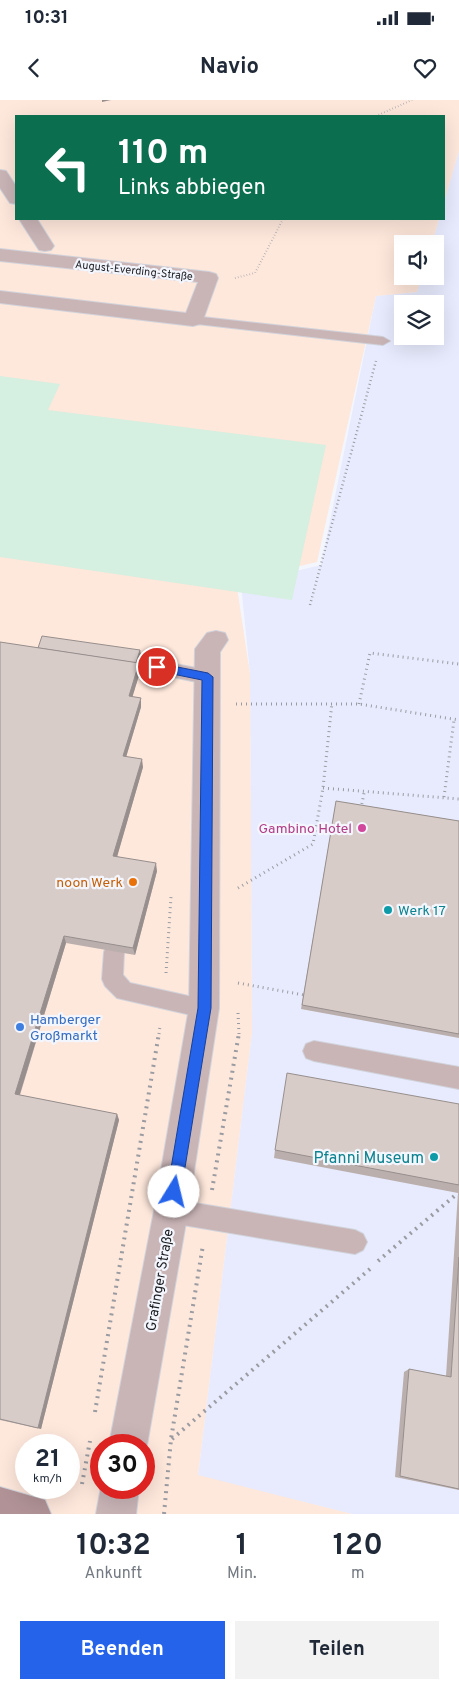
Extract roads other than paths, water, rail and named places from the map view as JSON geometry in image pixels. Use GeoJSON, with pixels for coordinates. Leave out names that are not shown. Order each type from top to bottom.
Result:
{"type":"FeatureCollection","features":[{"type":"Feature","properties":{"kind":"street"},"geometry":{"type":"LineString","coordinates":[[0,175],[15,198]]}},
{"type":"Feature","properties":{"kind":"street"},"geometry":{"type":"LineString","coordinates":[[29,220],[45,246]]}},
{"type":"Feature","properties":{"kind":"street","name":"August-Everding-Straße"},"geometry":{"type":"LineString","coordinates":[[0,255],[209,278],[194,320]]}},
{"type":"Feature","properties":{"kind":"street"},"geometry":{"type":"LineString","coordinates":[[0,297],[194,320]]}},
{"type":"Feature","properties":{"kind":"street","name":"Grafinger Straße"},"geometry":{"type":"LineString","coordinates":[[130,1434],[171,1211],[204,1008],[207,649],[216,640]]}},
{"type":"Feature","properties":{"kind":"street"},"geometry":{"type":"LineString","coordinates":[[116,1514],[118,1499]]}},
{"type":"Feature","properties":{"kind":"street"},"geometry":{"type":"LineString","coordinates":[[0,1506],[32,1514]]}},
{"type":"Feature","properties":{"kind":"lane"},"geometry":{"type":"LineString","coordinates":[[194,320],[383,341]]}},
{"type":"Feature","properties":{"kind":"lane"},"geometry":{"type":"LineString","coordinates":[[138,664],[208,677]]}},
{"type":"Feature","properties":{"kind":"lane"},"geometry":{"type":"LineString","coordinates":[[114,952],[112,979],[124,991],[204,1008]]}},
{"type":"Feature","properties":{"kind":"lane"},"geometry":{"type":"LineString","coordinates":[[314,1051],[459,1078]]}},
{"type":"Feature","properties":{"kind":"lane"},"geometry":{"type":"LineString","coordinates":[[171,1211],[355,1242]]}},
{"type":"Feature","properties":{"kind":"place","name":"Gambino Hotel"},"geometry":{"type":"Point","coordinates":[362,828]}},
{"type":"Feature","properties":{"kind":"place","name":"noon Werk"},"geometry":{"type":"Point","coordinates":[133,882]}},
{"type":"Feature","properties":{"kind":"place","name":"Werk 17"},"geometry":{"type":"Point","coordinates":[388,910]}},
{"type":"Feature","properties":{"kind":"place","name":"Hamberger Großmarkt"},"geometry":{"type":"Point","coordinates":[20,1027]}},
{"type":"Feature","properties":{"kind":"place","name":"Pfanni Museum"},"geometry":{"type":"Point","coordinates":[434,1157]}}]}
